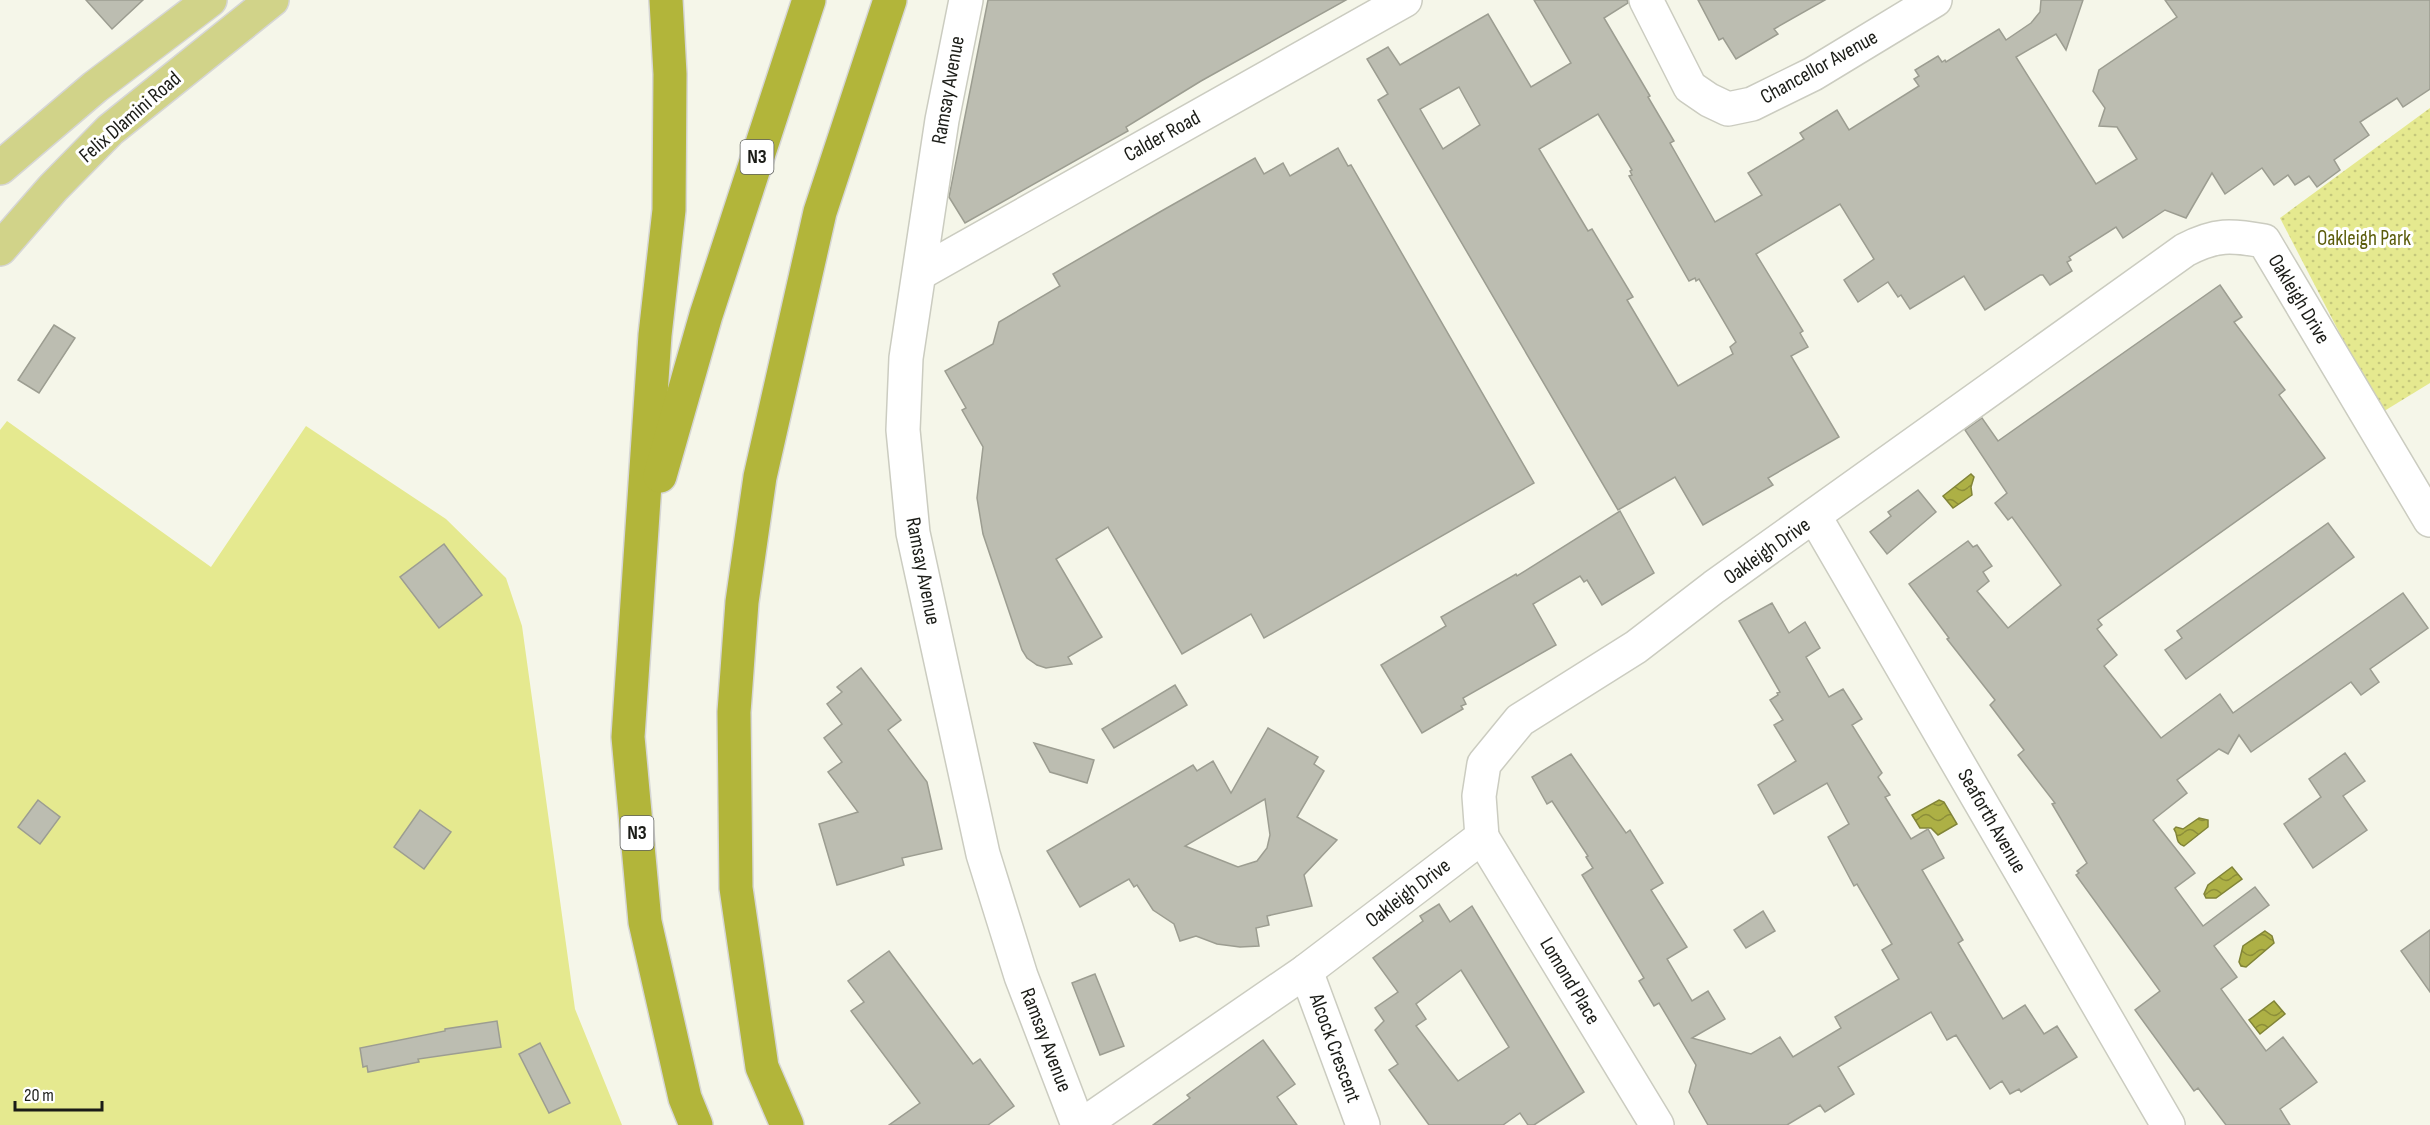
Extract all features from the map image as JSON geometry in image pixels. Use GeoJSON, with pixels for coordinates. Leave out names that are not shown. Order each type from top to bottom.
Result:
{"type":"FeatureCollection","features":[{"type":"Feature","properties":{"kind":"highway"},"geometry":{"type":"LineString","coordinates":[[643,535],[655,335],[669,210],[670,74],[666,0]]}},
{"type":"Feature","properties":{"kind":"highway","name":"N3"},"geometry":{"type":"LineString","coordinates":[[696,1125],[685,1098],[644,910],[628,737],[643,535],[706,315],[809,0]]}},
{"type":"Feature","properties":{"kind":"highway"},"geometry":{"type":"LineString","coordinates":[[787,1125],[762,1067],[736,888],[734,712],[742,602],[760,477],[820,212],[890,0]]}},
{"type":"Feature","properties":{"kind":"main road","name":"Felix Dlamini Road"},"geometry":{"type":"LineString","coordinates":[[0,168],[95,87],[210,0]]}},
{"type":"Feature","properties":{"kind":"main road","name":"Felix Dlamini Road"},"geometry":{"type":"LineString","coordinates":[[0,249],[53,188],[110,130],[272,0]]}},
{"type":"Feature","properties":{"kind":"street","name":"Ramsay Avenue"},"geometry":{"type":"LineString","coordinates":[[966,0],[942,120],[906,358],[903,430],[913,533],[983,854],[1021,976],[1080,1125]]}},
{"type":"Feature","properties":{"kind":"street","name":"Calder Road"},"geometry":{"type":"LineString","coordinates":[[920,273],[1405,0]]}},
{"type":"Feature","properties":{"kind":"street","name":"Chancellor Avenue"},"geometry":{"type":"LineString","coordinates":[[1646,0],[1690,87],[1728,109],[1752,104],[1813,74],[1935,0]]}},
{"type":"Feature","properties":{"kind":"street","name":"Oakleigh Drive"},"geometry":{"type":"LineString","coordinates":[[1080,1125],[1306,971],[1482,837],[1479,796],[1484,764],[1520,720],[1636,647],[1714,588],[2185,250],[2202,241],[2231,235],[2264,241],[2430,520]]}},
{"type":"Feature","properties":{"kind":"street","name":"Seaforth Avenue"},"geometry":{"type":"LineString","coordinates":[[1815,517],[2168,1125]]}},
{"type":"Feature","properties":{"kind":"street","name":"Lomond Place"},"geometry":{"type":"LineString","coordinates":[[1482,837],[1657,1125]]}},
{"type":"Feature","properties":{"kind":"street","name":"Alcock Crescent"},"geometry":{"type":"LineString","coordinates":[[1306,971],[1363,1125]]}},
{"type":"Feature","properties":{"kind":"green space","name":"Oakleigh Park"},"geometry":{"type":"Polygon","coordinates":[[[2430,108],[2430,383],[2381,413],[2280,218],[2430,108]]]}},
{"type":"Feature","properties":{"kind":"green space"},"geometry":{"type":"Polygon","coordinates":[[[7,421],[211,567],[306,426],[446,519],[506,578],[522,626],[575,1009],[622,1125],[0,1125],[0,430],[7,421]]]}},
{"type":"Feature","properties":{"kind":"water"},"geometry":{"type":"Polygon","coordinates":[[[1971,474],[1974,477],[1971,487],[1972,495],[1953,508],[1943,496],[1971,474]]]}},
{"type":"Feature","properties":{"kind":"water"},"geometry":{"type":"Polygon","coordinates":[[[1939,800],[1944,802],[1957,824],[1938,835],[1931,828],[1920,828],[1912,815],[1939,800]]]}},
{"type":"Feature","properties":{"kind":"water"},"geometry":{"type":"Polygon","coordinates":[[[2199,818],[2208,820],[2208,827],[2184,846],[2178,841],[2174,829],[2176,827],[2183,829],[2199,818]]]}},
{"type":"Feature","properties":{"kind":"water"},"geometry":{"type":"Polygon","coordinates":[[[2232,867],[2242,879],[2216,898],[2206,898],[2204,894],[2208,885],[2232,867]]]}},
{"type":"Feature","properties":{"kind":"water"},"geometry":{"type":"Polygon","coordinates":[[[2265,931],[2272,936],[2274,943],[2246,967],[2241,966],[2239,962],[2243,946],[2265,931]]]}},
{"type":"Feature","properties":{"kind":"water"},"geometry":{"type":"Polygon","coordinates":[[[2274,1001],[2285,1014],[2260,1034],[2249,1020],[2274,1001]]]}},
{"type":"Feature","properties":{"kind":"building"},"geometry":{"type":"Polygon","coordinates":[[[86,0],[143,0],[112,29],[86,0]]]}},
{"type":"Feature","properties":{"kind":"building"},"geometry":{"type":"Polygon","coordinates":[[[988,0],[1346,0],[1201,81],[1126,127],[1128,131],[965,223],[949,197],[988,0]]]}},
{"type":"Feature","properties":{"kind":"building"},"geometry":{"type":"Polygon","coordinates":[[[1534,0],[1627,0],[1628,3],[1604,18],[1650,96],[1648,97],[1674,141],[1670,143],[1715,222],[1762,195],[1748,173],[1804,139],[1800,133],[1837,110],[1849,130],[1919,86],[1914,79],[1919,76],[1915,70],[1938,56],[1942,62],[1945,60],[1946,62],[1999,29],[2006,40],[2031,23],[2040,12],[2041,0],[2083,0],[2066,50],[2056,34],[2016,57],[2096,184],[2137,159],[2117,127],[2099,126],[2105,108],[2093,91],[2099,70],[2177,17],[2165,0],[2430,0],[2430,89],[2403,107],[2397,98],[2360,122],[2369,135],[2334,160],[2340,170],[2317,187],[2309,176],[2295,185],[2288,175],[2274,185],[2262,168],[2225,194],[2212,173],[2186,218],[2165,210],[2123,238],[2116,227],[2069,257],[2071,260],[2067,262],[2072,271],[2050,285],[2043,275],[2040,275],[1985,310],[1964,276],[1910,309],[1901,295],[1898,297],[1888,282],[1858,302],[1844,280],[1874,259],[1840,204],[1756,254],[1803,331],[1800,333],[1808,347],[1791,356],[1839,437],[1768,478],[1773,485],[1703,525],[1675,477],[1618,510],[1378,100],[1388,94],[1367,59],[1388,47],[1400,65],[1488,14],[1531,87],[1571,63],[1534,0]],[[1459,87],[1420,109],[1443,149],[1480,125],[1459,87]],[[1598,114],[1539,149],[1588,231],[1592,229],[1633,297],[1627,300],[1678,386],[1733,354],[1730,347],[1736,342],[1699,279],[1689,281],[1629,176],[1632,175],[1630,171],[1632,170],[1598,114]]]}},
{"type":"Feature","properties":{"kind":"building"},"geometry":{"type":"Polygon","coordinates":[[[1698,0],[1825,0],[1774,29],[1778,34],[1736,59],[1723,38],[1719,40],[1698,0]]]}},
{"type":"Feature","properties":{"kind":"building"},"geometry":{"type":"Polygon","coordinates":[[[1338,148],[1348,166],[1351,165],[1534,483],[1264,638],[1251,614],[1182,654],[1108,527],[1056,559],[1102,637],[1068,657],[1072,664],[1046,668],[1037,665],[1027,658],[1022,650],[983,534],[977,498],[983,447],[962,410],[966,408],[945,371],[993,344],[999,322],[1060,286],[1053,274],[1158,213],[1255,158],[1264,174],[1283,163],[1290,176],[1338,148]]]}},
{"type":"Feature","properties":{"kind":"building"},"geometry":{"type":"Polygon","coordinates":[[[2220,285],[2242,317],[2234,322],[2285,390],[2279,395],[2325,458],[2098,620],[2102,625],[2097,629],[2117,655],[2104,666],[2161,738],[2220,694],[2233,713],[2403,593],[2428,628],[2370,669],[2379,682],[2361,695],[2351,682],[2251,752],[2239,735],[2228,754],[2219,749],[2177,780],[2187,793],[2153,820],[2195,873],[2175,888],[2203,926],[2255,887],[2269,905],[2214,946],[2237,977],[2221,989],[2266,1051],[2283,1037],[2317,1082],[2280,1109],[2290,1125],[2226,1125],[2198,1088],[2194,1091],[2135,1010],[2160,991],[2076,875],[2079,873],[2077,871],[2087,863],[2052,804],[2055,803],[2018,755],[2024,750],[1990,705],[1995,700],[1947,639],[1949,638],[1909,584],[1968,541],[1973,547],[1977,545],[1992,566],[1983,572],[1989,581],[1977,591],[2008,628],[2061,585],[2012,517],[2008,520],[1995,503],[2007,493],[1965,430],[1982,418],[1998,441],[2220,285]]]}},
{"type":"Feature","properties":{"kind":"building"},"geometry":{"type":"Polygon","coordinates":[[[54,325],[75,338],[39,393],[18,380],[54,325]]]}},
{"type":"Feature","properties":{"kind":"building"},"geometry":{"type":"Polygon","coordinates":[[[1918,490],[1936,512],[1887,554],[1870,532],[1891,516],[1888,512],[1918,490]]]}},
{"type":"Feature","properties":{"kind":"building"},"geometry":{"type":"Polygon","coordinates":[[[1620,511],[1654,573],[1602,605],[1587,580],[1584,582],[1580,576],[1533,604],[1556,645],[1463,698],[1466,704],[1461,706],[1463,709],[1422,733],[1381,665],[1446,626],[1441,617],[1516,574],[1517,576],[1620,511]]]}},
{"type":"Feature","properties":{"kind":"building"},"geometry":{"type":"Polygon","coordinates":[[[2328,523],[2354,557],[2186,679],[2165,650],[2182,638],[2177,631],[2328,523]]]}},
{"type":"Feature","properties":{"kind":"building"},"geometry":{"type":"Polygon","coordinates":[[[444,544],[482,595],[439,628],[400,577],[444,544]]]}},
{"type":"Feature","properties":{"kind":"building"},"geometry":{"type":"Polygon","coordinates":[[[1772,603],[1789,633],[1805,622],[1820,648],[1806,657],[1829,697],[1843,689],[1862,719],[1852,725],[1882,773],[1878,777],[1890,795],[1885,797],[1911,839],[1928,829],[1944,858],[1922,870],[1963,940],[1958,943],[2003,1019],[2025,1005],[2044,1034],[2057,1026],[2077,1057],[2021,1092],[2019,1089],[2010,1094],[2002,1081],[1990,1089],[1956,1035],[1947,1040],[1931,1012],[1838,1067],[1854,1094],[1825,1112],[1820,1105],[1787,1125],[1708,1125],[1689,1092],[1696,1065],[1659,1003],[1654,1006],[1639,981],[1644,978],[1582,875],[1593,868],[1586,857],[1588,856],[1552,801],[1547,804],[1532,777],[1571,754],[1626,833],[1630,830],[1663,883],[1651,890],[1687,947],[1667,959],[1692,1001],[1708,991],[1725,1019],[1692,1038],[1751,1054],[1780,1037],[1793,1057],[1841,1028],[1835,1017],[1899,979],[1882,950],[1892,944],[1857,884],[1854,886],[1828,837],[1849,824],[1827,783],[1774,814],[1758,785],[1796,761],[1774,725],[1783,720],[1770,700],[1780,692],[1739,621],[1772,603]]]}},
{"type":"Feature","properties":{"kind":"building"},"geometry":{"type":"Polygon","coordinates":[[[861,668],[901,720],[888,730],[927,782],[942,849],[902,858],[904,865],[837,885],[819,824],[858,812],[828,772],[842,762],[824,738],[842,724],[827,704],[842,692],[837,687],[861,668]]]}},
{"type":"Feature","properties":{"kind":"building"},"geometry":{"type":"Polygon","coordinates":[[[1175,685],[1187,705],[1114,748],[1102,729],[1175,685]]]}},
{"type":"Feature","properties":{"kind":"building"},"geometry":{"type":"Polygon","coordinates":[[[1268,728],[1318,757],[1314,764],[1324,771],[1297,817],[1337,840],[1304,875],[1312,906],[1267,916],[1269,925],[1256,928],[1259,946],[1240,947],[1217,944],[1196,936],[1180,941],[1174,924],[1153,910],[1137,885],[1134,887],[1129,879],[1080,907],[1047,851],[1193,765],[1197,771],[1213,761],[1231,793],[1268,728]],[[1265,799],[1185,846],[1238,867],[1257,861],[1267,848],[1270,835],[1265,799]]]}},
{"type":"Feature","properties":{"kind":"building"},"geometry":{"type":"Polygon","coordinates":[[[1034,743],[1094,760],[1087,783],[1050,772],[1034,743]]]}},
{"type":"Feature","properties":{"kind":"building"},"geometry":{"type":"Polygon","coordinates":[[[2345,753],[2365,781],[2343,796],[2367,830],[2313,868],[2284,824],[2321,797],[2309,779],[2345,753]]]}},
{"type":"Feature","properties":{"kind":"building"},"geometry":{"type":"Polygon","coordinates":[[[38,800],[60,817],[40,844],[18,827],[38,800]]]}},
{"type":"Feature","properties":{"kind":"building"},"geometry":{"type":"Polygon","coordinates":[[[420,810],[451,832],[424,869],[394,847],[420,810]]]}},
{"type":"Feature","properties":{"kind":"building"},"geometry":{"type":"Polygon","coordinates":[[[1439,904],[1450,922],[1472,906],[1584,1092],[1534,1125],[1528,1125],[1520,1113],[1503,1125],[1429,1125],[1389,1070],[1398,1064],[1375,1030],[1384,1021],[1375,1008],[1398,992],[1373,958],[1423,921],[1420,916],[1439,904]],[[1461,970],[1416,1004],[1426,1019],[1416,1026],[1458,1081],[1509,1047],[1461,970]]]}},
{"type":"Feature","properties":{"kind":"building"},"geometry":{"type":"Polygon","coordinates":[[[1763,911],[1775,931],[1746,948],[1734,930],[1763,911]]]}},
{"type":"Feature","properties":{"kind":"building"},"geometry":{"type":"Polygon","coordinates":[[[2430,930],[2430,992],[2401,951],[2430,930]]]}},
{"type":"Feature","properties":{"kind":"building"},"geometry":{"type":"Polygon","coordinates":[[[889,951],[973,1064],[980,1059],[1014,1106],[988,1125],[889,1125],[920,1103],[851,1011],[864,1002],[848,981],[889,951]]]}},
{"type":"Feature","properties":{"kind":"building"},"geometry":{"type":"Polygon","coordinates":[[[1095,974],[1124,1046],[1100,1055],[1072,983],[1095,974]]]}},
{"type":"Feature","properties":{"kind":"building"},"geometry":{"type":"Polygon","coordinates":[[[497,1021],[501,1047],[418,1059],[419,1062],[368,1072],[367,1066],[363,1067],[360,1048],[445,1031],[445,1029],[497,1021]]]}},
{"type":"Feature","properties":{"kind":"building"},"geometry":{"type":"Polygon","coordinates":[[[1263,1040],[1295,1084],[1277,1097],[1297,1125],[1153,1125],[1190,1098],[1187,1095],[1263,1040]]]}},
{"type":"Feature","properties":{"kind":"building"},"geometry":{"type":"Polygon","coordinates":[[[540,1043],[570,1103],[549,1113],[519,1054],[540,1043]]]}}]}
